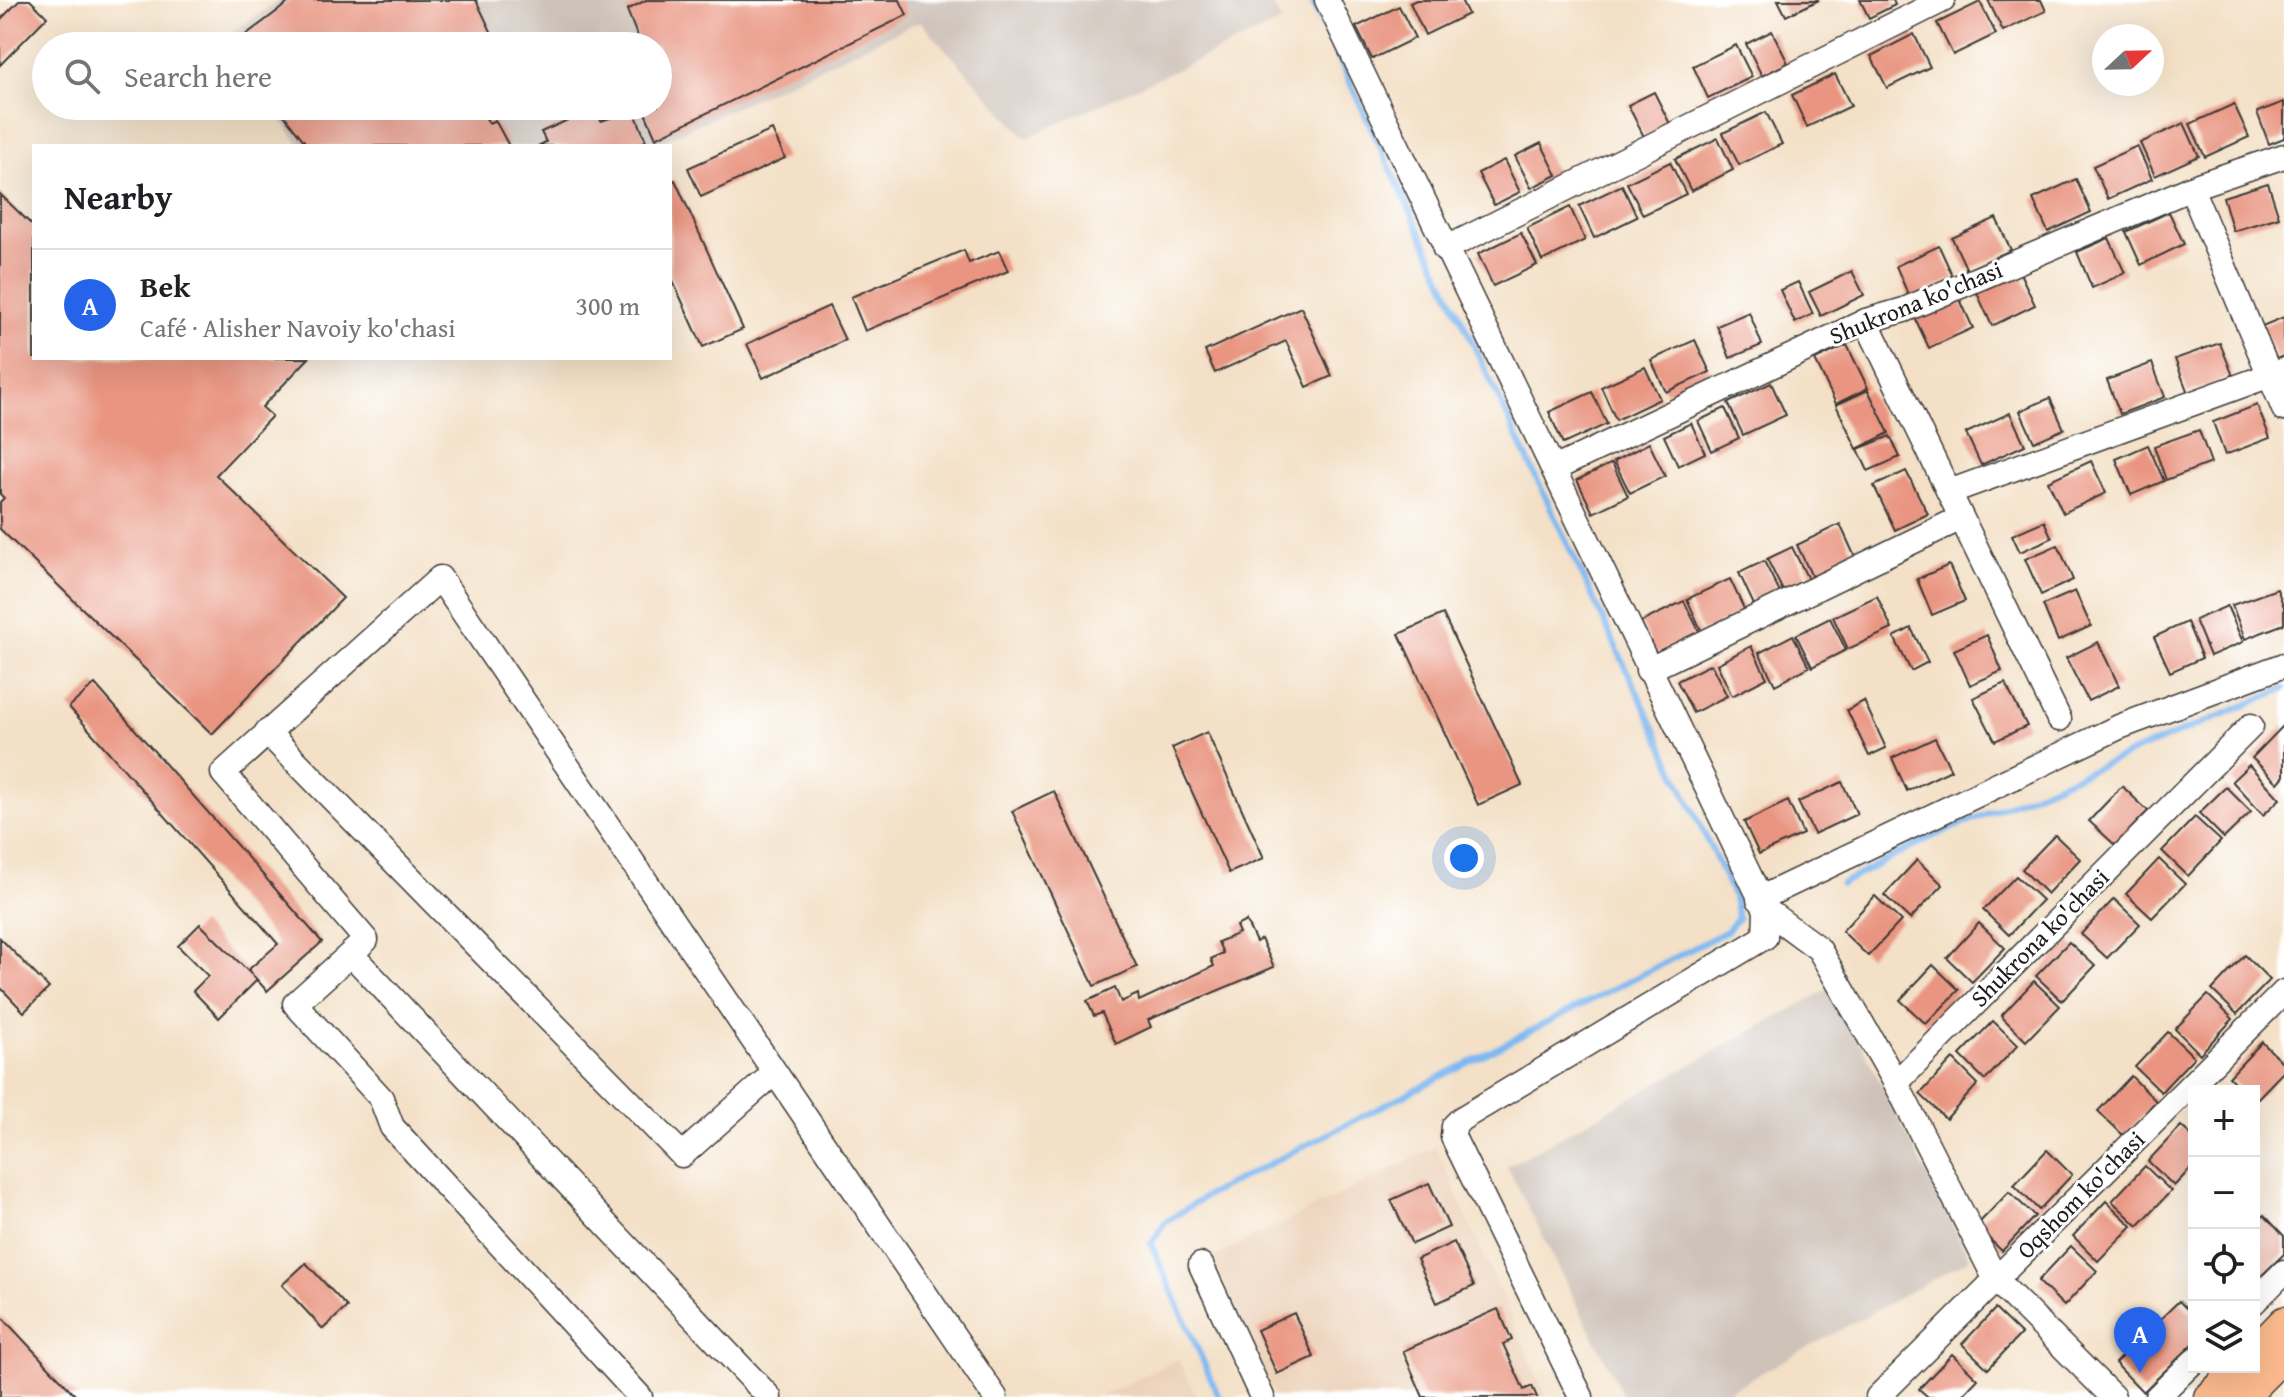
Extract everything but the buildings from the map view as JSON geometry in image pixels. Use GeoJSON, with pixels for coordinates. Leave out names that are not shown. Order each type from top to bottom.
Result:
{"type":"FeatureCollection","features":[{"type":"Feature","properties":{"kind":"main road"},"geometry":{"type":"LineString","coordinates":[[2260,1347],[2284,1322]]}},
{"type":"Feature","properties":{"kind":"main road"},"geometry":{"type":"LineString","coordinates":[[2242,1397],[2284,1355]]}},
{"type":"Feature","properties":{"kind":"main road"},"geometry":{"type":"LineString","coordinates":[[2210,1397],[2234,1373]]}},
{"type":"Feature","properties":{"kind":"street"},"geometry":{"type":"LineString","coordinates":[[1327,0],[1445,249],[1556,468],[1648,670],[1763,904],[1765,937],[1454,1126],[1453,1137],[1581,1397]]}},
{"type":"Feature","properties":{"kind":"street"},"geometry":{"type":"LineString","coordinates":[[1445,249],[1943,0]]}},
{"type":"Feature","properties":{"kind":"street","name":"Shukrona ko'chasi"},"geometry":{"type":"LineString","coordinates":[[1556,468],[1866,321],[1904,310],[2191,188],[2284,156]]}},
{"type":"Feature","properties":{"kind":"street"},"geometry":{"type":"LineString","coordinates":[[2191,188],[2276,372],[2284,409]]}},
{"type":"Feature","properties":{"kind":"street"},"geometry":{"type":"LineString","coordinates":[[1866,321],[2059,719]]}},
{"type":"Feature","properties":{"kind":"street"},"geometry":{"type":"LineString","coordinates":[[1949,492],[2276,372]]}},
{"type":"Feature","properties":{"kind":"street"},"geometry":{"type":"LineString","coordinates":[[1648,670],[1961,518]]}},
{"type":"Feature","properties":{"kind":"street"},"geometry":{"type":"LineString","coordinates":[[640,1397],[392,1127],[381,1098],[295,1004],[366,940],[223,773],[440,578],[995,1397]]}},
{"type":"Feature","properties":{"kind":"street"},"geometry":{"type":"LineString","coordinates":[[1763,904],[2119,727],[2284,665]]}},
{"type":"Feature","properties":{"kind":"street","name":"Shukrona ko'chasi"},"geometry":{"type":"LineString","coordinates":[[1896,1083],[2251,726]]}},
{"type":"Feature","properties":{"kind":"street"},"geometry":{"type":"LineString","coordinates":[[267,732],[682,1155],[774,1073]]}},
{"type":"Feature","properties":{"kind":"street"},"geometry":{"type":"LineString","coordinates":[[1763,904],[1819,949],[1896,1083],[1996,1280],[2113,1397]]}},
{"type":"Feature","properties":{"kind":"street"},"geometry":{"type":"LineString","coordinates":[[351,954],[769,1397]]}},
{"type":"Feature","properties":{"kind":"street","name":"Oqshom ko'chasi"},"geometry":{"type":"LineString","coordinates":[[1878,1397],[2284,992]]}},
{"type":"Feature","properties":{"kind":"street"},"geometry":{"type":"LineString","coordinates":[[1201,1265],[1262,1397]]}},
{"type":"Feature","properties":{"kind":"street"},"geometry":{"type":"LineString","coordinates":[[2255,1301],[2284,1272]]}},
{"type":"Feature","properties":{"kind":"street"},"geometry":{"type":"LineString","coordinates":[[2157,1397],[2188,1367]]}},
{"type":"Feature","properties":{"kind":"shaded area"},"geometry":{"type":"Polygon","coordinates":[[[280,0],[1270,0],[1281,22],[1026,138],[920,21],[655,144],[299,144],[281,120],[672,120],[672,32],[233,32],[280,0]]]}},
{"type":"Feature","properties":{"kind":"shaded area"},"geometry":{"type":"Polygon","coordinates":[[[1832,987],[1970,1259],[1717,1397],[1624,1397],[1507,1166],[1832,987]]]}},
{"type":"Feature","properties":{"kind":"shaded area"},"geometry":{"type":"Polygon","coordinates":[[[1436,1147],[1546,1397],[1275,1397],[1212,1258],[1436,1147]]]}},
{"type":"Feature","properties":{"kind":"shaded area"},"geometry":{"type":"Polygon","coordinates":[[[1178,1359],[1197,1397],[1100,1397],[1178,1359]]]}},
{"type":"Feature","properties":{"kind":"waterway"},"geometry":{"type":"LineString","coordinates":[[1219,1397],[1151,1244],[1165,1222],[1208,1195],[1727,931],[1738,918],[1734,897],[1311,0]]}},
{"type":"Feature","properties":{"kind":"waterway"},"geometry":{"type":"LineString","coordinates":[[1841,884],[1929,838],[2284,689]]}},
{"type":"Feature","properties":{"kind":"place","name":"Bek"},"geometry":{"type":"Point","coordinates":[2140,1373]}}]}
